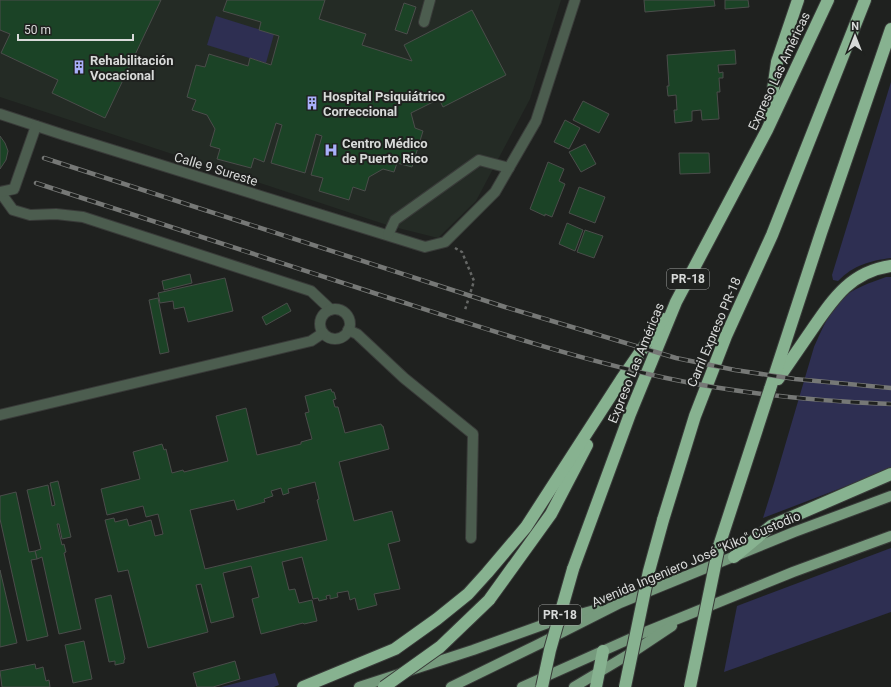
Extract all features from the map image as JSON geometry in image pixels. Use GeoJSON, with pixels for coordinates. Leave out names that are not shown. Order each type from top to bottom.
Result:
{"type":"FeatureCollection","features":[{"type":"Feature","properties":{"kind":"highway"},"geometry":{"type":"LineString","coordinates":[[767,130],[777,62],[798,0]]}},
{"type":"Feature","properties":{"kind":"highway","name":"Expreso Las Américas"},"geometry":{"type":"LineString","coordinates":[[542,687],[547,661],[573,569],[630,414],[676,302],[767,130],[828,0]]}},
{"type":"Feature","properties":{"kind":"highway","name":"Carril Expreso PR-18"},"geometry":{"type":"LineString","coordinates":[[625,687],[649,571],[695,416],[726,336],[772,235],[865,0]]}},
{"type":"Feature","properties":{"kind":"highway"},"geometry":{"type":"LineString","coordinates":[[690,687],[719,546],[821,233],[891,29]]}},
{"type":"Feature","properties":{"kind":"highway"},"geometry":{"type":"LineString","coordinates":[[770,389],[838,293],[854,280],[871,271],[891,266]]}},
{"type":"Feature","properties":{"kind":"highway"},"geometry":{"type":"LineString","coordinates":[[303,687],[395,649],[437,619],[468,594],[488,573],[526,527],[621,380],[676,302]]}},
{"type":"Feature","properties":{"kind":"highway"},"geometry":{"type":"LineString","coordinates":[[384,687],[440,647],[489,600],[551,514],[621,380]]}},
{"type":"Feature","properties":{"kind":"highway"},"geometry":{"type":"LineString","coordinates":[[734,557],[771,526],[891,474]]}},
{"type":"Feature","properties":{"kind":"highway"},"geometry":{"type":"LineString","coordinates":[[596,687],[603,651]]}},
{"type":"Feature","properties":{"kind":"highway"},"geometry":{"type":"LineString","coordinates":[[532,687],[547,661]]}},
{"type":"Feature","properties":{"kind":"main road","name":"Avenida Ingeniero José \"Kiko\" Custodio"},"geometry":{"type":"LineString","coordinates":[[450,687],[620,603],[800,529],[891,496]]}},
{"type":"Feature","properties":{"kind":"main road"},"geometry":{"type":"LineString","coordinates":[[522,687],[689,614],[793,572],[891,536]]}},
{"type":"Feature","properties":{"kind":"main road"},"geometry":{"type":"LineString","coordinates":[[359,687],[473,650],[548,623],[620,603]]}},
{"type":"Feature","properties":{"kind":"main road"},"geometry":{"type":"LineString","coordinates":[[574,687],[636,650],[689,614]]}},
{"type":"Feature","properties":{"kind":"street"},"geometry":{"type":"LineString","coordinates":[[424,22],[430,0]]}},
{"type":"Feature","properties":{"kind":"street"},"geometry":{"type":"LineString","coordinates":[[444,242],[495,192],[536,121],[575,0]]}},
{"type":"Feature","properties":{"kind":"street","name":"Calle 9 Sureste"},"geometry":{"type":"LineString","coordinates":[[0,114],[425,247],[444,242]]}},
{"type":"Feature","properties":{"kind":"street"},"geometry":{"type":"LineString","coordinates":[[36,126],[14,189],[0,192],[13,210],[30,215],[56,214],[83,217],[311,291],[330,310]]}},
{"type":"Feature","properties":{"kind":"street"},"geometry":{"type":"LineString","coordinates":[[388,235],[395,220],[480,160],[509,168]]}},
{"type":"Feature","properties":{"kind":"street"},"geometry":{"type":"LineString","coordinates":[[330,310],[340,310],[348,317],[350,323],[348,330],[342,338],[330,338],[323,333],[320,325],[320,319],[323,314],[330,310]]}},
{"type":"Feature","properties":{"kind":"street"},"geometry":{"type":"LineString","coordinates":[[348,330],[357,334],[404,378],[473,434],[471,538]]}},
{"type":"Feature","properties":{"kind":"street"},"geometry":{"type":"LineString","coordinates":[[0,414],[311,341],[323,333]]}},
{"type":"Feature","properties":{"kind":"path"},"geometry":{"type":"LineString","coordinates":[[444,242],[462,252],[474,281],[465,310]]}},
{"type":"Feature","properties":{"kind":"shaded area","name":"Centro Médico de Puerto Rico"},"geometry":{"type":"Polygon","coordinates":[[[0,0],[561,0],[530,99],[476,201],[438,238],[390,226],[0,97],[0,0]]]}},
{"type":"Feature","properties":{"kind":"shaded area"},"geometry":{"type":"Polygon","coordinates":[[[216,16],[274,34],[266,63],[207,45],[216,16]]]}},
{"type":"Feature","properties":{"kind":"shaded area"},"geometry":{"type":"Polygon","coordinates":[[[891,82],[891,258],[856,267],[838,281],[833,280],[832,275],[891,82]]]}},
{"type":"Feature","properties":{"kind":"shaded area"},"geometry":{"type":"Polygon","coordinates":[[[886,277],[891,277],[891,469],[763,518],[814,347],[826,322],[836,305],[845,296],[862,286],[886,277]]]}},
{"type":"Feature","properties":{"kind":"shaded area"},"geometry":{"type":"Polygon","coordinates":[[[891,548],[891,612],[724,672],[737,606],[891,548]]]}},
{"type":"Feature","properties":{"kind":"shaded area"},"geometry":{"type":"Polygon","coordinates":[[[275,673],[279,685],[274,687],[221,687],[275,673]]]}},
{"type":"Feature","properties":{"kind":"building","name":"Rehabilitación Vocacional"},"geometry":{"type":"Polygon","coordinates":[[[0,0],[161,0],[105,118],[52,93],[58,80],[1,53],[10,34],[0,30],[0,0]]]}},
{"type":"Feature","properties":{"kind":"building","name":"Hospital Psiquiátrico Correccional"},"geometry":{"type":"Polygon","coordinates":[[[227,0],[325,0],[319,19],[366,34],[362,45],[412,61],[404,45],[472,10],[506,75],[443,107],[439,99],[411,113],[415,128],[423,131],[412,167],[397,163],[394,172],[383,169],[369,177],[365,191],[353,187],[349,200],[319,191],[323,178],[311,175],[322,136],[316,134],[305,173],[271,163],[282,125],[276,123],[264,162],[254,158],[251,168],[217,159],[220,149],[210,146],[215,129],[207,115],[192,110],[196,100],[187,97],[196,65],[205,67],[209,54],[248,66],[250,58],[271,65],[279,36],[259,30],[261,22],[223,11],[227,0]]]}},
{"type":"Feature","properties":{"kind":"building"},"geometry":{"type":"Polygon","coordinates":[[[644,0],[714,0],[715,6],[645,12],[644,0]]]}},
{"type":"Feature","properties":{"kind":"building"},"geometry":{"type":"Polygon","coordinates":[[[725,0],[748,0],[749,7],[725,9],[725,0]]]}},
{"type":"Feature","properties":{"kind":"building"},"geometry":{"type":"Polygon","coordinates":[[[404,3],[416,7],[407,34],[395,30],[404,3]]]}},
{"type":"Feature","properties":{"kind":"building"},"geometry":{"type":"Polygon","coordinates":[[[735,50],[736,64],[718,65],[719,73],[723,72],[723,78],[719,78],[720,92],[717,92],[719,119],[702,120],[701,110],[692,111],[692,121],[675,123],[674,110],[677,110],[676,95],[668,96],[667,86],[669,86],[667,55],[735,50]]]}},
{"type":"Feature","properties":{"kind":"building"},"geometry":{"type":"Polygon","coordinates":[[[583,101],[609,114],[599,133],[573,120],[583,101]]]}},
{"type":"Feature","properties":{"kind":"building"},"geometry":{"type":"Polygon","coordinates":[[[565,120],[580,128],[569,149],[554,142],[565,120]]]}},
{"type":"Feature","properties":{"kind":"building"},"geometry":{"type":"Polygon","coordinates":[[[0,136],[8,151],[6,160],[0,169],[0,136]]]}},
{"type":"Feature","properties":{"kind":"building"},"geometry":{"type":"Polygon","coordinates":[[[585,144],[596,164],[581,172],[569,152],[585,144]]]}},
{"type":"Feature","properties":{"kind":"building"},"geometry":{"type":"Polygon","coordinates":[[[679,153],[709,153],[710,173],[680,174],[679,153]]]}},
{"type":"Feature","properties":{"kind":"building"},"geometry":{"type":"Polygon","coordinates":[[[548,162],[564,169],[559,181],[565,184],[552,217],[545,214],[545,216],[530,209],[548,162]]]}},
{"type":"Feature","properties":{"kind":"building"},"geometry":{"type":"Polygon","coordinates":[[[579,187],[605,197],[595,223],[569,213],[579,187]]]}},
{"type":"Feature","properties":{"kind":"building"},"geometry":{"type":"Polygon","coordinates":[[[567,223],[583,230],[575,251],[559,244],[567,223]]]}},
{"type":"Feature","properties":{"kind":"building"},"geometry":{"type":"Polygon","coordinates":[[[585,230],[603,236],[594,258],[577,252],[585,230]]]}},
{"type":"Feature","properties":{"kind":"building"},"geometry":{"type":"Polygon","coordinates":[[[190,274],[192,283],[164,290],[162,281],[190,274]]]}},
{"type":"Feature","properties":{"kind":"building"},"geometry":{"type":"Polygon","coordinates":[[[225,278],[233,311],[188,322],[184,307],[174,309],[173,301],[160,303],[158,293],[225,278]]]}},
{"type":"Feature","properties":{"kind":"building"},"geometry":{"type":"Polygon","coordinates":[[[158,298],[169,352],[160,354],[149,300],[158,298]]]}},
{"type":"Feature","properties":{"kind":"building"},"geometry":{"type":"Polygon","coordinates":[[[287,303],[291,311],[266,325],[262,317],[287,303]]]}},
{"type":"Feature","properties":{"kind":"building"},"geometry":{"type":"Polygon","coordinates":[[[331,389],[332,392],[334,392],[336,399],[333,400],[335,407],[338,407],[345,433],[381,424],[383,426],[389,449],[339,462],[354,521],[392,511],[400,541],[388,544],[400,589],[374,594],[377,605],[358,610],[355,598],[350,600],[348,591],[337,593],[338,597],[330,599],[330,595],[326,596],[327,599],[319,601],[318,598],[313,599],[302,557],[282,562],[289,590],[295,589],[299,603],[312,600],[317,621],[303,623],[261,634],[252,599],[259,597],[251,566],[223,573],[234,617],[211,623],[201,584],[196,585],[208,632],[148,648],[128,570],[118,572],[105,520],[114,518],[115,522],[127,519],[129,526],[151,520],[155,536],[163,534],[158,514],[146,517],[143,506],[107,515],[101,489],[140,479],[133,452],[162,444],[164,450],[166,449],[172,473],[183,470],[184,472],[228,461],[216,416],[246,408],[257,455],[301,444],[301,442],[312,439],[305,413],[309,412],[305,396],[331,389]],[[315,482],[288,489],[289,493],[283,495],[281,488],[271,491],[273,496],[264,499],[265,502],[237,510],[234,500],[190,510],[205,569],[327,540],[317,500],[319,499],[315,482]]]}},
{"type":"Feature","properties":{"kind":"building"},"geometry":{"type":"Polygon","coordinates":[[[58,481],[71,537],[62,539],[59,524],[57,524],[62,545],[64,544],[66,552],[64,553],[81,629],[59,634],[42,557],[37,559],[35,551],[41,549],[27,490],[48,485],[52,506],[55,505],[50,483],[58,481]]]}},
{"type":"Feature","properties":{"kind":"building"},"geometry":{"type":"Polygon","coordinates":[[[16,492],[29,552],[35,551],[37,559],[31,560],[48,636],[27,641],[0,519],[0,496],[16,492]]]}},
{"type":"Feature","properties":{"kind":"building"},"geometry":{"type":"Polygon","coordinates":[[[0,570],[17,643],[0,647],[0,570]]]}},
{"type":"Feature","properties":{"kind":"building"},"geometry":{"type":"Polygon","coordinates":[[[111,595],[125,659],[124,663],[115,665],[115,661],[109,662],[95,599],[111,595]]]}},
{"type":"Feature","properties":{"kind":"building"},"geometry":{"type":"Polygon","coordinates":[[[84,641],[92,679],[73,683],[65,645],[84,641]]]}},
{"type":"Feature","properties":{"kind":"building"},"geometry":{"type":"Polygon","coordinates":[[[235,661],[240,679],[213,687],[197,687],[193,673],[235,661]]]}},
{"type":"Feature","properties":{"kind":"building"},"geometry":{"type":"Polygon","coordinates":[[[35,664],[36,669],[43,667],[46,681],[49,680],[50,687],[2,687],[0,671],[35,664]]]}},
{"type":"Feature","properties":{"kind":"railway"},"geometry":{"type":"LineString","coordinates":[[44,158],[505,307],[676,358],[735,370],[795,379],[891,388]]}},
{"type":"Feature","properties":{"kind":"railway"},"geometry":{"type":"LineString","coordinates":[[36,183],[287,265],[591,360],[694,384],[806,399],[891,404]]}},
{"type":"Feature","properties":{"kind":"place","name":"Rehabilitación Vocacional"},"geometry":{"type":"Point","coordinates":[79,67]}},
{"type":"Feature","properties":{"kind":"place","name":"Hospital Psiquiátrico Correccional"},"geometry":{"type":"Point","coordinates":[312,103]}},
{"type":"Feature","properties":{"kind":"place","name":"Centro Médico de Puerto Rico"},"geometry":{"type":"Point","coordinates":[331,150]}}]}
